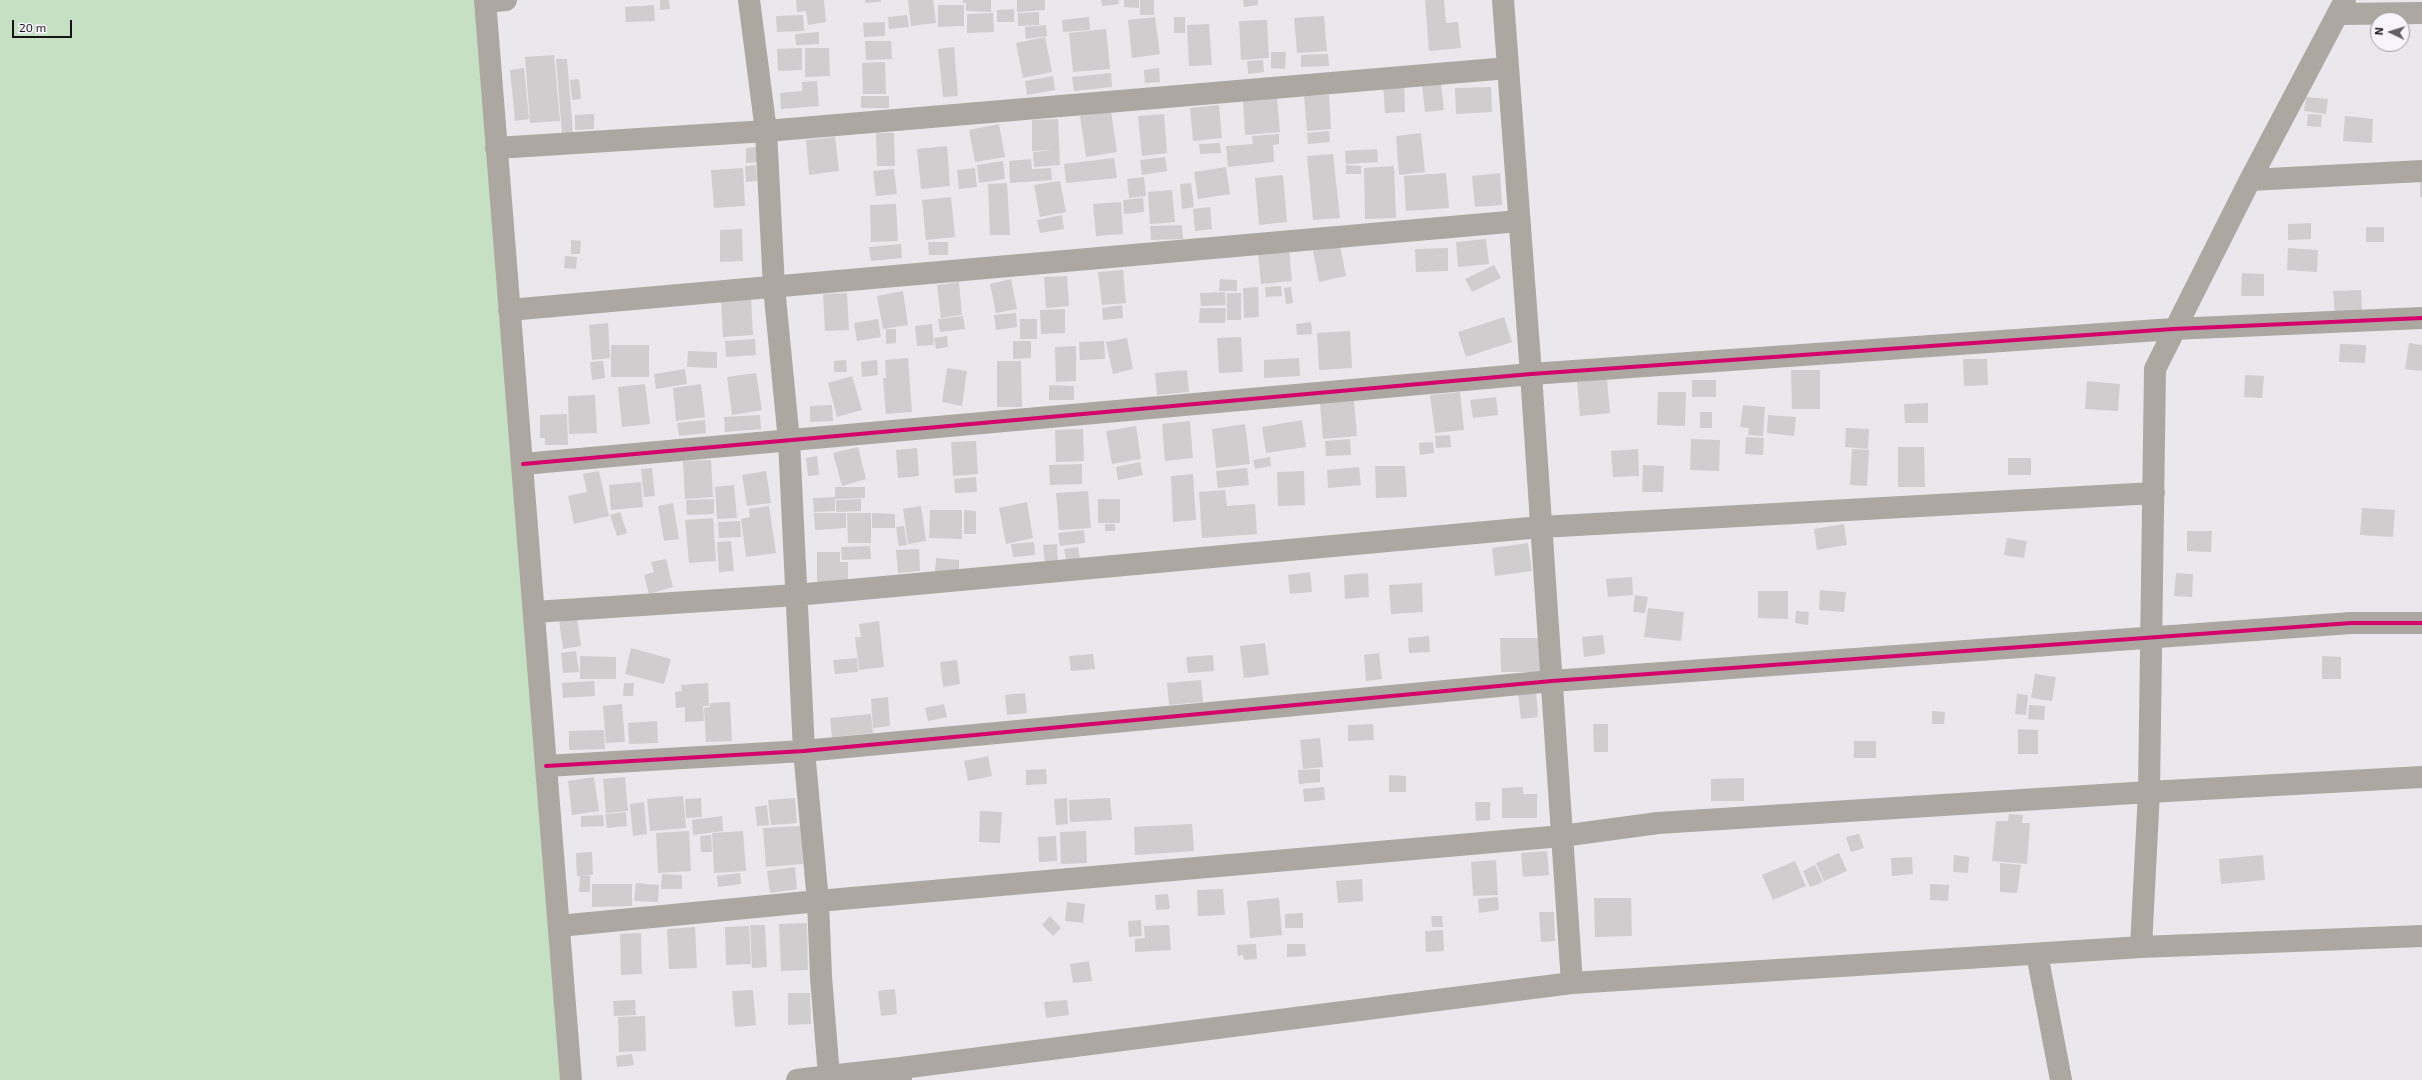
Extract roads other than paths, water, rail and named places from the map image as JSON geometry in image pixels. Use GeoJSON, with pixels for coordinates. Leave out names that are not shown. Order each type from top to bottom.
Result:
{"type":"FeatureCollection","features":[{"type":"Feature","properties":{"kind":"street"},"geometry":{"type":"LineString","coordinates":[[749,0],[766,131],[774,287],[789,440],[804,751],[818,901],[821,977],[829,1076]]}},
{"type":"Feature","properties":{"kind":"street"},"geometry":{"type":"LineString","coordinates":[[1502,0],[1531,374],[1572,983]]}},
{"type":"Feature","properties":{"kind":"street"},"geometry":{"type":"LineString","coordinates":[[492,1],[496,148],[523,464],[571,1080]]}},
{"type":"Feature","properties":{"kind":"street"},"geometry":{"type":"LineString","coordinates":[[2141,947],[2150,792],[2155,369],[2250,180],[2342,7],[2422,14]]}},
{"type":"Feature","properties":{"kind":"street"},"geometry":{"type":"LineString","coordinates":[[496,148],[766,131],[1508,68]]}},
{"type":"Feature","properties":{"kind":"street"},"geometry":{"type":"LineString","coordinates":[[2250,180],[2422,171]]}},
{"type":"Feature","properties":{"kind":"street"},"geometry":{"type":"LineString","coordinates":[[509,310],[1519,221]]}},
{"type":"Feature","properties":{"kind":"street"},"geometry":{"type":"LineString","coordinates":[[523,464],[1531,374],[2174,329],[2422,318]]}},
{"type":"Feature","properties":{"kind":"street"},"geometry":{"type":"LineString","coordinates":[[534,612],[796,595],[1541,527],[2154,493]]}},
{"type":"Feature","properties":{"kind":"street"},"geometry":{"type":"LineString","coordinates":[[546,766],[804,751],[1552,681],[2152,636],[2351,623],[2422,623]]}},
{"type":"Feature","properties":{"kind":"street"},"geometry":{"type":"LineString","coordinates":[[559,926],[818,901],[1562,836],[1658,823],[2150,792],[2422,777]]}},
{"type":"Feature","properties":{"kind":"street"},"geometry":{"type":"LineString","coordinates":[[797,1080],[829,1076],[901,1074],[1572,983],[2141,947],[2422,936]]}},
{"type":"Feature","properties":{"kind":"street"},"geometry":{"type":"LineString","coordinates":[[2037,954],[2061,1080]]}}]}
